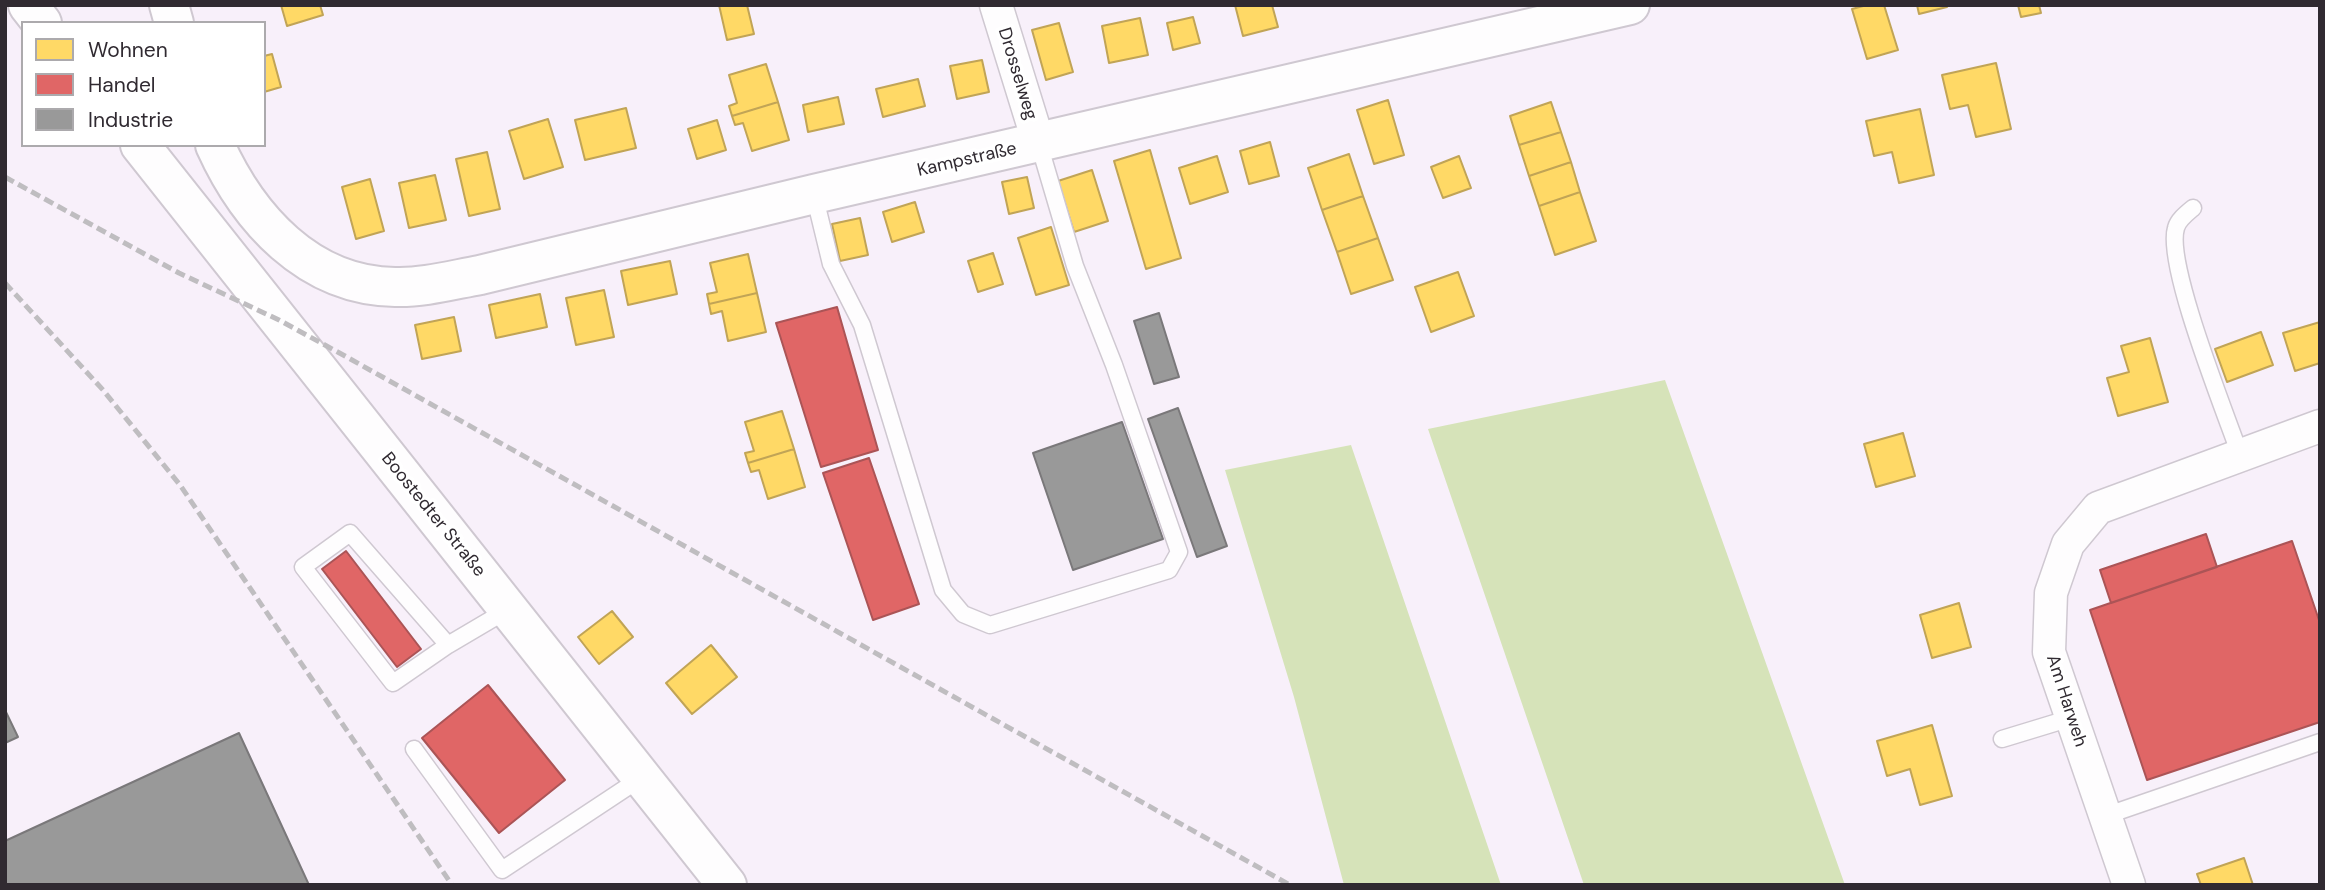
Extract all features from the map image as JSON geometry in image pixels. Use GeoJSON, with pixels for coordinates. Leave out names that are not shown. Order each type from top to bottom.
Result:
{"type":"FeatureCollection","features":[{"type":"Feature","properties":{"kind":"street"},"geometry":{"type":"LineString","coordinates":[[28,5],[40,21]]}},
{"type":"Feature","properties":{"kind":"street","name":"Drosselweg"},"geometry":{"type":"LineString","coordinates":[[996,5],[1039,144]]}},
{"type":"Feature","properties":{"kind":"street","name":"Kampstraße"},"geometry":{"type":"LineString","coordinates":[[216,147],[234,183],[257,216],[273,233],[307,260],[330,273],[373,286],[397,288],[480,275],[814,194],[1039,144],[1629,5]]}},
{"type":"Feature","properties":{"kind":"street","name":"Boostedter Straße"},"geometry":{"type":"LineString","coordinates":[[142,147],[727,885]]}},
{"type":"Feature","properties":{"kind":"street","name":"Am Harweh"},"geometry":{"type":"LineString","coordinates":[[2129,885],[2049,652],[2051,593],[2068,544],[2098,508],[2320,426]]}},
{"type":"Feature","properties":{"kind":"lane"},"geometry":{"type":"LineString","coordinates":[[814,194],[831,264],[862,325],[943,590],[963,614],[990,625],[1168,570],[1179,552],[1114,365],[1075,266],[1039,144]]}},
{"type":"Feature","properties":{"kind":"lane"},"geometry":{"type":"LineString","coordinates":[[2193,208],[2176,228],[2180,274],[2198,335],[2240,455]]}},
{"type":"Feature","properties":{"kind":"lane"},"geometry":{"type":"LineString","coordinates":[[448,645],[351,533],[303,567],[393,683],[448,645],[509,609]]}},
{"type":"Feature","properties":{"kind":"lane"},"geometry":{"type":"LineString","coordinates":[[2002,739],[2071,718]]}},
{"type":"Feature","properties":{"kind":"lane"},"geometry":{"type":"LineString","coordinates":[[2105,816],[2320,742]]}},
{"type":"Feature","properties":{"kind":"lane"},"geometry":{"type":"LineString","coordinates":[[414,749],[502,870],[641,778]]}},
{"type":"Feature","properties":{"kind":"green space"},"geometry":{"type":"Polygon","coordinates":[[[1665,380],[1845,885],[1584,885],[1428,429],[1665,380]]]}},
{"type":"Feature","properties":{"kind":"green space"},"geometry":{"type":"Polygon","coordinates":[[[1351,445],[1501,885],[1344,885],[1294,697],[1225,470],[1351,445]]]}},
{"type":"Feature","properties":{"kind":"building: Wohnen"},"geometry":{"type":"Polygon","coordinates":[[[281,5],[320,5],[323,15],[287,26],[281,5]]]}},
{"type":"Feature","properties":{"kind":"building: Wohnen"},"geometry":{"type":"Polygon","coordinates":[[[719,5],[747,5],[754,34],[727,40],[719,5]]]}},
{"type":"Feature","properties":{"kind":"building: Wohnen"},"geometry":{"type":"Polygon","coordinates":[[[1235,5],[1272,5],[1278,27],[1243,36],[1235,5]]]}},
{"type":"Feature","properties":{"kind":"building: Wohnen"},"geometry":{"type":"Polygon","coordinates":[[[1867,5],[1884,5],[1898,50],[1867,59],[1852,9],[1867,5]]]}},
{"type":"Feature","properties":{"kind":"building: Wohnen"},"geometry":{"type":"Polygon","coordinates":[[[1917,5],[1946,5],[1947,7],[1919,14],[1917,5]]]}},
{"type":"Feature","properties":{"kind":"building: Wohnen"},"geometry":{"type":"Polygon","coordinates":[[[2018,5],[2039,5],[2041,13],[2021,17],[2018,5]]]}},
{"type":"Feature","properties":{"kind":"building: Wohnen"},"geometry":{"type":"Polygon","coordinates":[[[1193,17],[1200,43],[1173,50],[1167,23],[1193,17]]]}},
{"type":"Feature","properties":{"kind":"building: Wohnen"},"geometry":{"type":"Polygon","coordinates":[[[1140,18],[1148,55],[1109,63],[1102,26],[1140,18]]]}},
{"type":"Feature","properties":{"kind":"building: Wohnen"},"geometry":{"type":"Polygon","coordinates":[[[1059,23],[1073,72],[1046,80],[1032,30],[1059,23]]]}},
{"type":"Feature","properties":{"kind":"building: Wohnen"},"geometry":{"type":"Polygon","coordinates":[[[272,54],[281,87],[266,91],[266,56],[272,54]]]}},
{"type":"Feature","properties":{"kind":"building: Wohnen"},"geometry":{"type":"Polygon","coordinates":[[[982,60],[989,92],[957,99],[950,66],[982,60]]]}},
{"type":"Feature","properties":{"kind":"building: Wohnen"},"geometry":{"type":"Polygon","coordinates":[[[1996,63],[2011,129],[1976,137],[1968,105],[1950,109],[1942,75],[1996,63]]]}},
{"type":"Feature","properties":{"kind":"building: Wohnen"},"geometry":{"type":"Polygon","coordinates":[[[766,64],[778,102],[732,116],[729,106],[737,103],[729,75],[766,64]]]}},
{"type":"Feature","properties":{"kind":"building: Wohnen"},"geometry":{"type":"Polygon","coordinates":[[[918,79],[925,106],[883,117],[876,89],[918,79]]]}},
{"type":"Feature","properties":{"kind":"building: Wohnen"},"geometry":{"type":"Polygon","coordinates":[[[838,97],[844,124],[808,132],[803,105],[838,97]]]}},
{"type":"Feature","properties":{"kind":"building: Wohnen"},"geometry":{"type":"Polygon","coordinates":[[[1388,100],[1404,155],[1374,164],[1357,110],[1388,100]]]}},
{"type":"Feature","properties":{"kind":"building: Wohnen"},"geometry":{"type":"Polygon","coordinates":[[[778,102],[789,140],[752,151],[743,123],[735,125],[732,116],[778,102]]]}},
{"type":"Feature","properties":{"kind":"building: Wohnen"},"geometry":{"type":"Polygon","coordinates":[[[1551,102],[1561,132],[1519,145],[1510,116],[1551,102]]]}},
{"type":"Feature","properties":{"kind":"building: Wohnen"},"geometry":{"type":"Polygon","coordinates":[[[626,108],[636,148],[585,160],[575,120],[626,108]]]}},
{"type":"Feature","properties":{"kind":"building: Wohnen"},"geometry":{"type":"Polygon","coordinates":[[[1920,109],[1934,175],[1899,183],[1892,152],[1874,156],[1866,121],[1920,109]]]}},
{"type":"Feature","properties":{"kind":"building: Wohnen"},"geometry":{"type":"Polygon","coordinates":[[[548,119],[563,167],[524,179],[509,131],[548,119]]]}},
{"type":"Feature","properties":{"kind":"building: Wohnen"},"geometry":{"type":"Polygon","coordinates":[[[717,120],[726,150],[697,159],[688,129],[717,120]]]}},
{"type":"Feature","properties":{"kind":"building: Wohnen"},"geometry":{"type":"Polygon","coordinates":[[[1561,132],[1571,162],[1529,176],[1519,145],[1561,132]]]}},
{"type":"Feature","properties":{"kind":"building: Wohnen"},"geometry":{"type":"Polygon","coordinates":[[[1270,142],[1279,176],[1249,184],[1240,151],[1270,142]]]}},
{"type":"Feature","properties":{"kind":"building: Wohnen"},"geometry":{"type":"Polygon","coordinates":[[[1150,150],[1181,258],[1146,269],[1114,161],[1150,150]]]}},
{"type":"Feature","properties":{"kind":"building: Wohnen"},"geometry":{"type":"Polygon","coordinates":[[[487,152],[500,209],[469,216],[456,159],[487,152]]]}},
{"type":"Feature","properties":{"kind":"building: Wohnen"},"geometry":{"type":"Polygon","coordinates":[[[1349,154],[1363,196],[1322,210],[1308,168],[1349,154]]]}},
{"type":"Feature","properties":{"kind":"building: Wohnen"},"geometry":{"type":"Polygon","coordinates":[[[1217,156],[1228,192],[1190,204],[1179,168],[1217,156]]]}},
{"type":"Feature","properties":{"kind":"building: Wohnen"},"geometry":{"type":"Polygon","coordinates":[[[1459,156],[1471,188],[1443,198],[1431,167],[1459,156]]]}},
{"type":"Feature","properties":{"kind":"building: Wohnen"},"geometry":{"type":"Polygon","coordinates":[[[1571,162],[1580,192],[1539,206],[1529,176],[1571,162]]]}},
{"type":"Feature","properties":{"kind":"building: Wohnen"},"geometry":{"type":"Polygon","coordinates":[[[1092,170],[1108,221],[1074,232],[1058,181],[1092,170]]]}},
{"type":"Feature","properties":{"kind":"building: Wohnen"},"geometry":{"type":"Polygon","coordinates":[[[435,175],[446,220],[409,228],[399,183],[435,175]]]}},
{"type":"Feature","properties":{"kind":"building: Wohnen"},"geometry":{"type":"Polygon","coordinates":[[[1027,177],[1034,208],[1009,214],[1002,182],[1027,177]]]}},
{"type":"Feature","properties":{"kind":"building: Wohnen"},"geometry":{"type":"Polygon","coordinates":[[[370,179],[384,231],[356,239],[342,187],[370,179]]]}},
{"type":"Feature","properties":{"kind":"building: Wohnen"},"geometry":{"type":"Polygon","coordinates":[[[1580,192],[1596,241],[1555,255],[1539,206],[1580,192]]]}},
{"type":"Feature","properties":{"kind":"building: Wohnen"},"geometry":{"type":"Polygon","coordinates":[[[1363,196],[1378,238],[1337,252],[1322,210],[1363,196]]]}},
{"type":"Feature","properties":{"kind":"building: Wohnen"},"geometry":{"type":"Polygon","coordinates":[[[915,202],[924,232],[892,242],[883,212],[915,202]]]}},
{"type":"Feature","properties":{"kind":"building: Wohnen"},"geometry":{"type":"Polygon","coordinates":[[[860,218],[868,255],[840,261],[832,224],[860,218]]]}},
{"type":"Feature","properties":{"kind":"building: Wohnen"},"geometry":{"type":"Polygon","coordinates":[[[1051,227],[1069,285],[1036,295],[1018,238],[1051,227]]]}},
{"type":"Feature","properties":{"kind":"building: Wohnen"},"geometry":{"type":"Polygon","coordinates":[[[1378,238],[1393,280],[1351,294],[1337,252],[1378,238]]]}},
{"type":"Feature","properties":{"kind":"building: Wohnen"},"geometry":{"type":"Polygon","coordinates":[[[993,253],[1003,284],[978,292],[968,261],[993,253]]]}},
{"type":"Feature","properties":{"kind":"building: Wohnen"},"geometry":{"type":"Polygon","coordinates":[[[748,254],[757,293],[709,304],[707,294],[717,292],[710,263],[748,254]]]}},
{"type":"Feature","properties":{"kind":"building: Wohnen"},"geometry":{"type":"Polygon","coordinates":[[[670,261],[677,294],[628,305],[621,271],[670,261]]]}},
{"type":"Feature","properties":{"kind":"building: Wohnen"},"geometry":{"type":"Polygon","coordinates":[[[1458,272],[1474,316],[1431,332],[1415,287],[1458,272]]]}},
{"type":"Feature","properties":{"kind":"building: Wohnen"},"geometry":{"type":"Polygon","coordinates":[[[604,290],[614,337],[576,345],[566,298],[604,290]]]}},
{"type":"Feature","properties":{"kind":"building: Wohnen"},"geometry":{"type":"Polygon","coordinates":[[[757,293],[766,332],[728,341],[722,311],[711,314],[709,304],[757,293]]]}},
{"type":"Feature","properties":{"kind":"building: Wohnen"},"geometry":{"type":"Polygon","coordinates":[[[540,294],[547,327],[496,338],[489,305],[540,294]]]}},
{"type":"Feature","properties":{"kind":"building: Wohnen"},"geometry":{"type":"Polygon","coordinates":[[[454,317],[461,351],[422,359],[415,325],[454,317]]]}},
{"type":"Feature","properties":{"kind":"building: Wohnen"},"geometry":{"type":"Polygon","coordinates":[[[2320,322],[2320,363],[2295,371],[2283,333],[2320,322]]]}},
{"type":"Feature","properties":{"kind":"building: Wohnen"},"geometry":{"type":"Polygon","coordinates":[[[2261,332],[2273,365],[2227,382],[2215,349],[2261,332]]]}},
{"type":"Feature","properties":{"kind":"building: Wohnen"},"geometry":{"type":"Polygon","coordinates":[[[2150,338],[2168,402],[2118,416],[2107,378],[2129,372],[2121,346],[2150,338]]]}},
{"type":"Feature","properties":{"kind":"building: Wohnen"},"geometry":{"type":"Polygon","coordinates":[[[782,411],[794,449],[748,463],[745,453],[754,451],[745,422],[782,411]]]}},
{"type":"Feature","properties":{"kind":"building: Wohnen"},"geometry":{"type":"Polygon","coordinates":[[[1903,433],[1915,476],[1876,487],[1864,444],[1903,433]]]}},
{"type":"Feature","properties":{"kind":"building: Wohnen"},"geometry":{"type":"Polygon","coordinates":[[[794,449],[805,487],[768,499],[759,470],[751,472],[748,463],[794,449]]]}},
{"type":"Feature","properties":{"kind":"building: Wohnen"},"geometry":{"type":"Polygon","coordinates":[[[1959,603],[1971,647],[1932,658],[1920,615],[1959,603]]]}},
{"type":"Feature","properties":{"kind":"building: Wohnen"},"geometry":{"type":"Polygon","coordinates":[[[612,611],[633,637],[599,664],[578,637],[612,611]]]}},
{"type":"Feature","properties":{"kind":"building: Wohnen"},"geometry":{"type":"Polygon","coordinates":[[[711,645],[737,677],[692,714],[666,683],[711,645]]]}},
{"type":"Feature","properties":{"kind":"building: Wohnen"},"geometry":{"type":"Polygon","coordinates":[[[1932,725],[1952,796],[1920,805],[1910,769],[1887,776],[1877,741],[1932,725]]]}},
{"type":"Feature","properties":{"kind":"building: Wohnen"},"geometry":{"type":"Polygon","coordinates":[[[2244,858],[2253,885],[2201,885],[2197,874],[2244,858]]]}},
{"type":"Feature","properties":{"kind":"building: Handel"},"geometry":{"type":"Polygon","coordinates":[[[837,307],[878,450],[821,467],[776,323],[837,307]]]}},
{"type":"Feature","properties":{"kind":"building: Handel"},"geometry":{"type":"Polygon","coordinates":[[[869,458],[919,604],[873,620],[823,473],[869,458]]]}},
{"type":"Feature","properties":{"kind":"building: Handel"},"geometry":{"type":"Polygon","coordinates":[[[2206,534],[2217,567],[2111,603],[2100,570],[2206,534]]]}},
{"type":"Feature","properties":{"kind":"building: Handel"},"geometry":{"type":"Polygon","coordinates":[[[2292,541],[2320,623],[2320,722],[2147,780],[2090,610],[2292,541]]]}},
{"type":"Feature","properties":{"kind":"building: Handel"},"geometry":{"type":"Polygon","coordinates":[[[346,551],[421,649],[397,667],[322,569],[346,551]]]}},
{"type":"Feature","properties":{"kind":"building: Handel"},"geometry":{"type":"Polygon","coordinates":[[[488,685],[565,780],[499,833],[422,738],[488,685]]]}},
{"type":"Feature","properties":{"kind":"building: Industrie"},"geometry":{"type":"Polygon","coordinates":[[[1159,313],[1179,377],[1154,384],[1134,321],[1159,313]]]}},
{"type":"Feature","properties":{"kind":"building: Industrie"},"geometry":{"type":"Polygon","coordinates":[[[1178,408],[1227,546],[1197,557],[1148,419],[1178,408]]]}},
{"type":"Feature","properties":{"kind":"building: Industrie"},"geometry":{"type":"Polygon","coordinates":[[[1122,422],[1163,539],[1073,570],[1033,453],[1122,422]]]}},
{"type":"Feature","properties":{"kind":"building: Industrie"},"geometry":{"type":"Polygon","coordinates":[[[5,710],[18,737],[5,743],[5,710]]]}},
{"type":"Feature","properties":{"kind":"building: Industrie"},"geometry":{"type":"Polygon","coordinates":[[[239,733],[309,885],[5,885],[5,841],[239,733]]]}},
{"type":"Feature","properties":{"kind":"railway"},"geometry":{"type":"LineString","coordinates":[[5,177],[179,273],[279,320],[345,356],[1290,885]]}},
{"type":"Feature","properties":{"kind":"railway"},"geometry":{"type":"LineString","coordinates":[[5,283],[103,390],[180,485],[452,885]]}}]}
